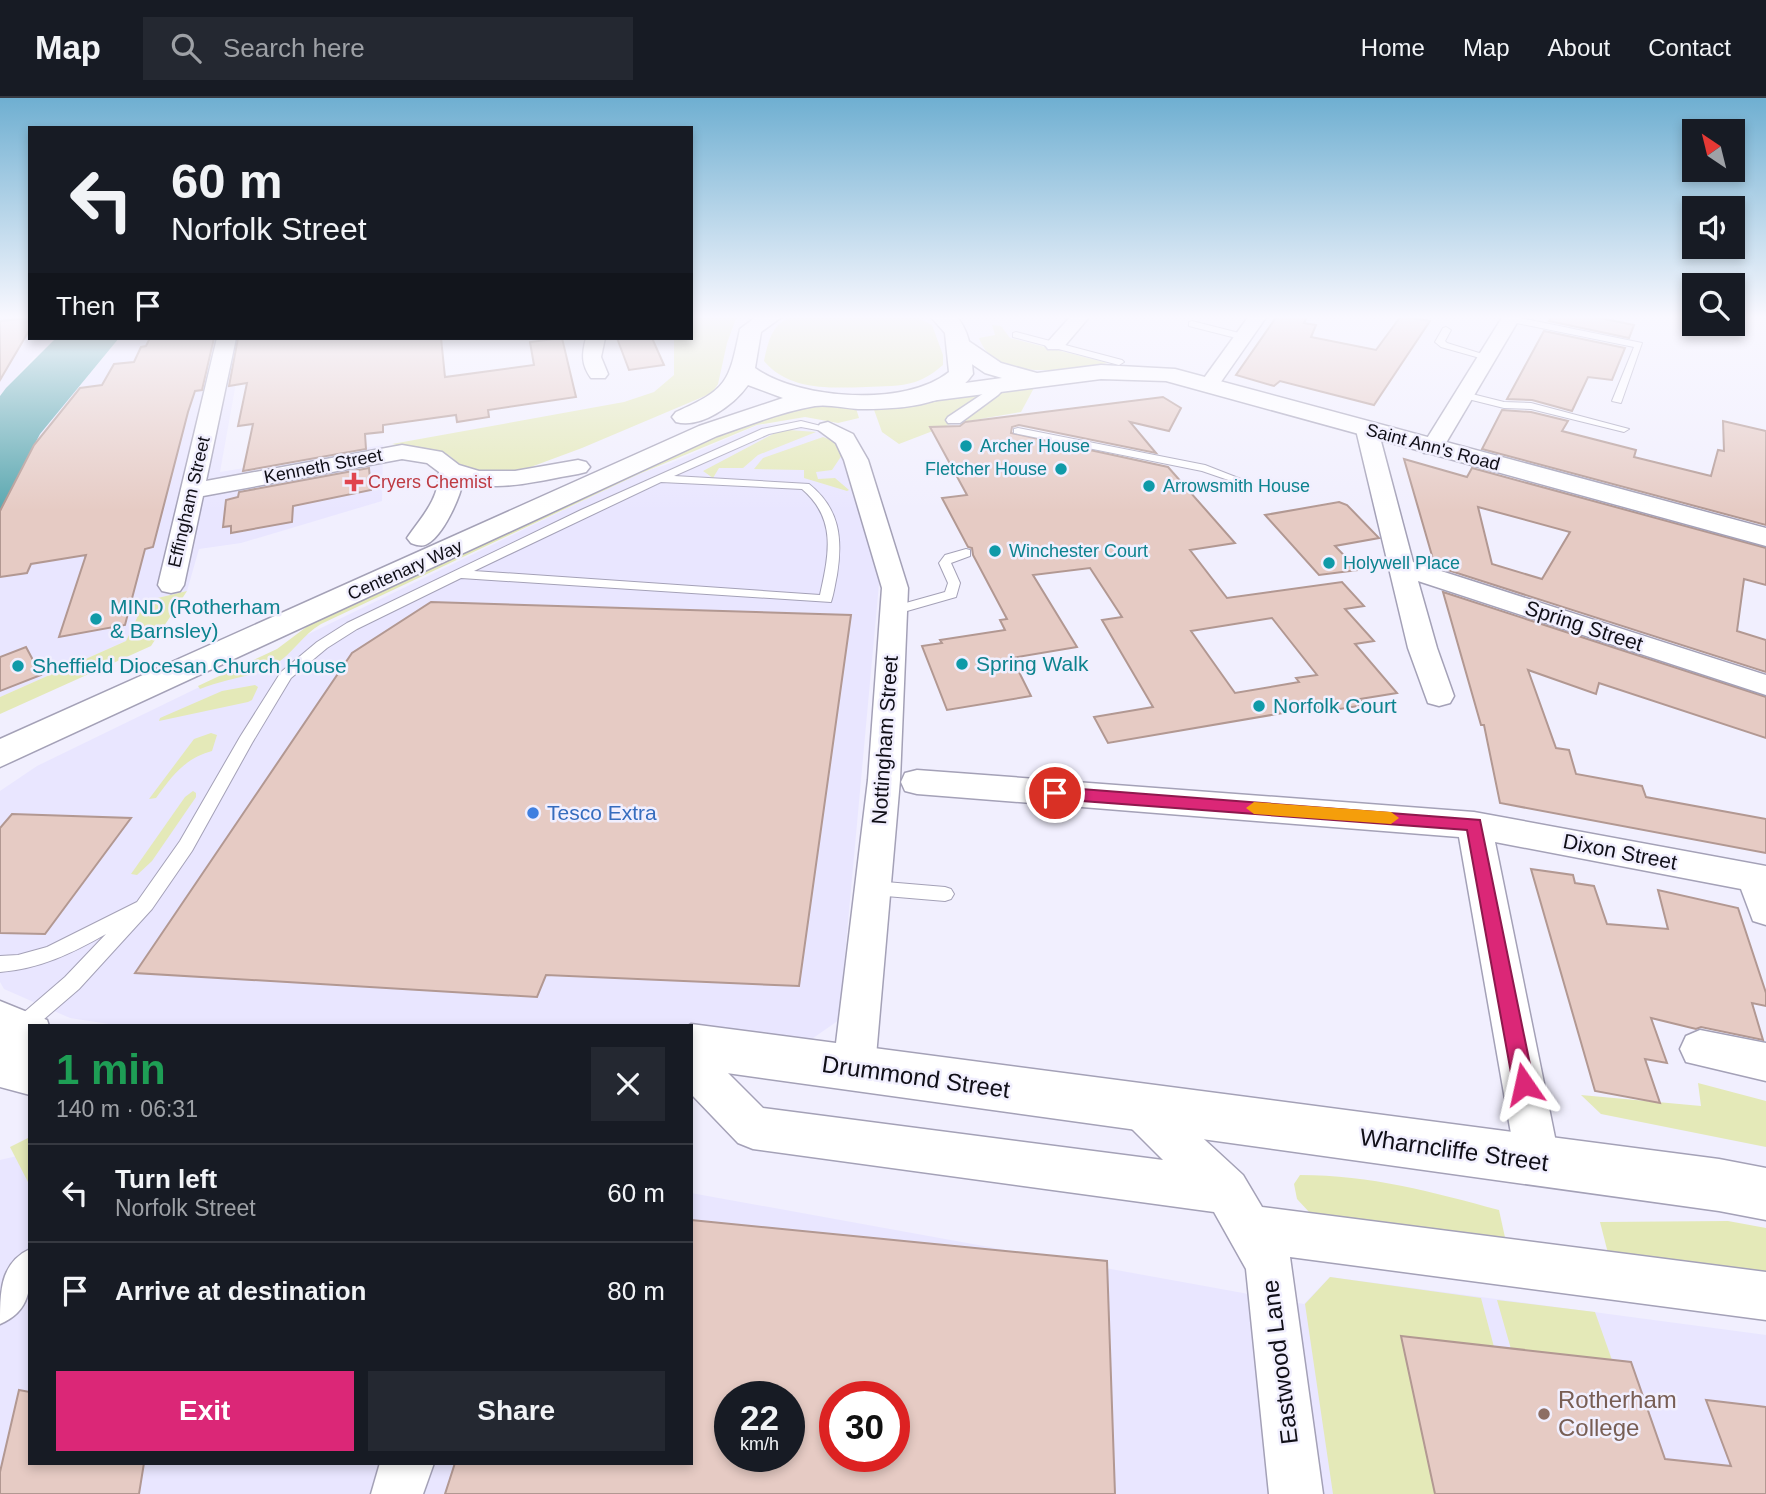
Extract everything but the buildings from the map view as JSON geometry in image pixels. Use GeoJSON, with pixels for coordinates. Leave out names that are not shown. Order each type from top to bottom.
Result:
{"type":"FeatureCollection","features":[{"type":"Feature","properties":{"kind":"main road","name":"Centenary Way"},"geometry":{"type":"LineString","coordinates":[[0,728],[713,405],[732,393],[740,381]]}},
{"type":"Feature","properties":{"kind":"main road"},"geometry":{"type":"LineString","coordinates":[[759,381],[792,396],[815,399]]}},
{"type":"Feature","properties":{"kind":"main road"},"geometry":{"type":"LineString","coordinates":[[930,394],[953,381]]}},
{"type":"Feature","properties":{"kind":"main road","name":"Saint Ann's Road"},"geometry":{"type":"LineString","coordinates":[[815,399],[899,399],[1030,381]]}},
{"type":"Feature","properties":{"kind":"main road","name":"Saint Ann's Road"},"geometry":{"type":"LineString","coordinates":[[1194,381],[1766,537]]}},
{"type":"Feature","properties":{"kind":"main road","name":"Centenary Way"},"geometry":{"type":"LineString","coordinates":[[0,754],[708,431],[773,408],[815,399]]}},
{"type":"Feature","properties":{"kind":"main road"},"geometry":{"type":"LineString","coordinates":[[0,768],[145,687]]}},
{"type":"Feature","properties":{"kind":"main road","name":"Drummond Street"},"geometry":{"type":"LineString","coordinates":[[693,1046],[1141,1109]]}},
{"type":"Feature","properties":{"kind":"main road","name":"Wharncliffe Street"},"geometry":{"type":"LineString","coordinates":[[1141,1109],[1719,1185],[1766,1194]]}},
{"type":"Feature","properties":{"kind":"street","name":"Effingham Street"},"geometry":{"type":"LineString","coordinates":[[170,585],[216,381]]}},
{"type":"Feature","properties":{"kind":"street"},"geometry":{"type":"LineString","coordinates":[[1209,385],[1212,381]]}},
{"type":"Feature","properties":{"kind":"street"},"geometry":{"type":"LineString","coordinates":[[1432,448],[1472,381]]}},
{"type":"Feature","properties":{"kind":"street"},"geometry":{"type":"LineString","coordinates":[[954,420],[993,392]]}},
{"type":"Feature","properties":{"kind":"street","name":"Nottingham Street"},"geometry":{"type":"LineString","coordinates":[[828,429],[845,439],[860,473],[895,588],[884,780],[854,1068]]}},
{"type":"Feature","properties":{"kind":"street"},"geometry":{"type":"LineString","coordinates":[[1367,430],[1381,499],[1423,658],[1439,696]]}},
{"type":"Feature","properties":{"kind":"street","name":"Kenneth Street"},"geometry":{"type":"LineString","coordinates":[[192,491],[402,452],[434,457],[462,475],[494,479],[578,467]]}},
{"type":"Feature","properties":{"kind":"street"},"geometry":{"type":"LineString","coordinates":[[420,538],[444,507],[452,483],[451,470]]}},
{"type":"Feature","properties":{"kind":"street","name":"Spring Street"},"geometry":{"type":"LineString","coordinates":[[1401,567],[1766,685]]}},
{"type":"Feature","properties":{"kind":"street","name":"Dixon Street"},"geometry":{"type":"LineString","coordinates":[[917,782],[1474,825],[1762,890]]}},
{"type":"Feature","properties":{"kind":"street"},"geometry":{"type":"LineString","coordinates":[[1474,825],[1538,1163]]}},
{"type":"Feature","properties":{"kind":"street"},"geometry":{"type":"LineString","coordinates":[[1700,1049],[1766,1062]]}},
{"type":"Feature","properties":{"kind":"street"},"geometry":{"type":"LineString","coordinates":[[693,1067],[753,1128],[1766,1296]]}},
{"type":"Feature","properties":{"kind":"street","name":"Eastwood Lane"},"geometry":{"type":"LineString","coordinates":[[1141,1109],[1238,1209],[1269,1264],[1296,1494]]}},
{"type":"Feature","properties":{"kind":"street"},"geometry":{"type":"LineString","coordinates":[[0,1306],[28,1269]]}},
{"type":"Feature","properties":{"kind":"lane"},"geometry":{"type":"LineString","coordinates":[[1617,401],[1625,381]]}},
{"type":"Feature","properties":{"kind":"lane"},"geometry":{"type":"LineString","coordinates":[[1464,395],[1504,405],[1531,406],[1624,429]]}},
{"type":"Feature","properties":{"kind":"lane"},"geometry":{"type":"LineString","coordinates":[[33,1024],[146,904],[186,846],[286,675],[322,645],[352,626],[459,573],[660,479],[783,426],[801,424],[828,429]]}},
{"type":"Feature","properties":{"kind":"lane"},"geometry":{"type":"LineString","coordinates":[[1018,431],[1205,468],[1240,481]]}},
{"type":"Feature","properties":{"kind":"lane"},"geometry":{"type":"LineString","coordinates":[[459,573],[825,599],[834,559],[834,534],[827,505],[816,493],[805,486],[660,479]]}},
{"type":"Feature","properties":{"kind":"lane"},"geometry":{"type":"LineString","coordinates":[[893,611],[951,594],[954,583],[945,563],[949,558],[966,553]]}},
{"type":"Feature","properties":{"kind":"lane"},"geometry":{"type":"LineString","coordinates":[[874,888],[945,894]]}},
{"type":"Feature","properties":{"kind":"lane"},"geometry":{"type":"LineString","coordinates":[[0,964],[16,964],[55,952],[146,904]]}},
{"type":"Feature","properties":{"kind":"lane"},"geometry":{"type":"LineString","coordinates":[[13,1045],[28,1029]]}},
{"type":"Feature","properties":{"kind":"shaded area"},"geometry":{"type":"Polygon","coordinates":[[[0,381],[12,381],[0,395],[0,381]]]}},
{"type":"Feature","properties":{"kind":"shaded area"},"geometry":{"type":"Polygon","coordinates":[[[84,381],[236,381],[220,472],[383,445],[382,501],[241,543],[199,549],[187,591],[145,601],[126,641],[0,697],[0,511],[40,434],[84,381]]]}},
{"type":"Feature","properties":{"kind":"shaded area"},"geometry":{"type":"Polygon","coordinates":[[[794,423],[837,437],[880,573],[839,1020],[806,1043],[693,1026],[693,1024],[109,1024],[70,1018],[4,989],[0,982],[0,791],[37,766],[638,474],[671,463],[758,425],[794,423]]]}},
{"type":"Feature","properties":{"kind":"shaded area"},"geometry":{"type":"Polygon","coordinates":[[[28,1153],[28,1465],[693,1465],[693,1193],[1304,1304],[1330,1277],[1766,1335],[1766,1494],[0,1494],[0,1160],[28,1153]]]}},
{"type":"Feature","properties":{"kind":"green space"},"geometry":{"type":"Polygon","coordinates":[[[667,381],[719,381],[712,393],[520,471],[477,473],[464,468],[443,453],[392,444],[624,402],[654,392],[667,381]]]}},
{"type":"Feature","properties":{"kind":"green space"},"geometry":{"type":"Polygon","coordinates":[[[794,381],[916,381],[897,386],[839,388],[794,381]]]}},
{"type":"Feature","properties":{"kind":"green space"},"geometry":{"type":"Polygon","coordinates":[[[1035,386],[1021,412],[951,424],[899,444],[882,432],[873,407],[1035,386]]]}},
{"type":"Feature","properties":{"kind":"green space"},"geometry":{"type":"Polygon","coordinates":[[[813,405],[855,405],[859,418],[838,423],[805,417],[757,425],[639,474],[321,624],[281,661],[266,669],[200,689],[198,686],[277,649],[329,610],[760,417],[813,405]]]}},
{"type":"Feature","properties":{"kind":"green space"},"geometry":{"type":"Polygon","coordinates":[[[789,430],[816,432],[758,455],[743,468],[719,468],[713,478],[703,471],[775,433],[789,430]]]}},
{"type":"Feature","properties":{"kind":"green space"},"geometry":{"type":"Polygon","coordinates":[[[823,437],[836,442],[842,455],[832,470],[816,472],[818,479],[835,478],[849,490],[847,491],[804,478],[804,470],[754,469],[763,458],[823,437]]]}},
{"type":"Feature","properties":{"kind":"green space"},"geometry":{"type":"Polygon","coordinates":[[[187,591],[151,646],[0,714],[0,697],[126,641],[145,601],[187,591]]]}},
{"type":"Feature","properties":{"kind":"green space"},"geometry":{"type":"Polygon","coordinates":[[[255,685],[258,687],[252,700],[248,702],[159,721],[160,718],[222,691],[255,685]]]}},
{"type":"Feature","properties":{"kind":"green space"},"geometry":{"type":"Polygon","coordinates":[[[211,733],[217,735],[212,751],[186,763],[156,798],[149,799],[194,739],[211,733]]]}},
{"type":"Feature","properties":{"kind":"green space"},"geometry":{"type":"Polygon","coordinates":[[[193,791],[196,797],[152,861],[137,875],[131,874],[185,797],[193,791]]]}},
{"type":"Feature","properties":{"kind":"green space"},"geometry":{"type":"Polygon","coordinates":[[[1698,1083],[1766,1101],[1766,1147],[1601,1114],[1581,1095],[1701,1106],[1698,1083]]]}},
{"type":"Feature","properties":{"kind":"green space"},"geometry":{"type":"Polygon","coordinates":[[[28,1138],[28,1182],[10,1147],[28,1138]]]}},
{"type":"Feature","properties":{"kind":"green space"},"geometry":{"type":"Polygon","coordinates":[[[1300,1175],[1376,1181],[1499,1210],[1506,1242],[1310,1213],[1297,1199],[1294,1184],[1300,1175]]]}},
{"type":"Feature","properties":{"kind":"green space"},"geometry":{"type":"Polygon","coordinates":[[[1728,1221],[1766,1228],[1766,1283],[1610,1261],[1600,1222],[1728,1221]]]}},
{"type":"Feature","properties":{"kind":"green space"},"geometry":{"type":"Polygon","coordinates":[[[1330,1277],[1481,1298],[1494,1347],[1401,1336],[1435,1494],[1333,1494],[1305,1304],[1330,1277]]]}},
{"type":"Feature","properties":{"kind":"green space"},"geometry":{"type":"Polygon","coordinates":[[[1497,1300],[1595,1312],[1612,1360],[1511,1349],[1497,1300]]]}},
{"type":"Feature","properties":{"kind":"water"},"geometry":{"type":"Polygon","coordinates":[[[13,381],[83,381],[40,434],[0,511],[0,396],[13,381]]]}},
{"type":"Feature","properties":{"kind":"slow traffic"},"geometry":{"type":"LineString","coordinates":[[1254,808],[1391,818]]}},
{"type":"Feature","properties":{"kind":"place","name":"Archer House"},"geometry":{"type":"Point","coordinates":[966,446]}},
{"type":"Feature","properties":{"kind":"place","name":"Fletcher House"},"geometry":{"type":"Point","coordinates":[1061,469]}},
{"type":"Feature","properties":{"kind":"place","name":"Cryers Chemist"},"geometry":{"type":"Point","coordinates":[354,482]}},
{"type":"Feature","properties":{"kind":"place","name":"Arrowsmith House"},"geometry":{"type":"Point","coordinates":[1149,486]}},
{"type":"Feature","properties":{"kind":"place","name":"Winchester Court"},"geometry":{"type":"Point","coordinates":[995,551]}},
{"type":"Feature","properties":{"kind":"place","name":"Holywell Place"},"geometry":{"type":"Point","coordinates":[1329,563]}},
{"type":"Feature","properties":{"kind":"place","name":"MIND (Rotherham & Barnsley)"},"geometry":{"type":"Point","coordinates":[96,619]}},
{"type":"Feature","properties":{"kind":"place","name":"Spring Walk"},"geometry":{"type":"Point","coordinates":[962,664]}},
{"type":"Feature","properties":{"kind":"place","name":"Sheffield Diocesan Church House"},"geometry":{"type":"Point","coordinates":[18,666]}},
{"type":"Feature","properties":{"kind":"place","name":"Norfolk Court"},"geometry":{"type":"Point","coordinates":[1259,706]}},
{"type":"Feature","properties":{"kind":"place","name":"Tesco Extra"},"geometry":{"type":"Point","coordinates":[533,813]}},
{"type":"Feature","properties":{"kind":"place","name":"Rotherham College"},"geometry":{"type":"Point","coordinates":[1544,1414]}},
{"type":"Feature","properties":{"kind":"route"},"geometry":{"type":"LineString","coordinates":[[1055,793],[1474,825],[1524,1084]]}}]}
